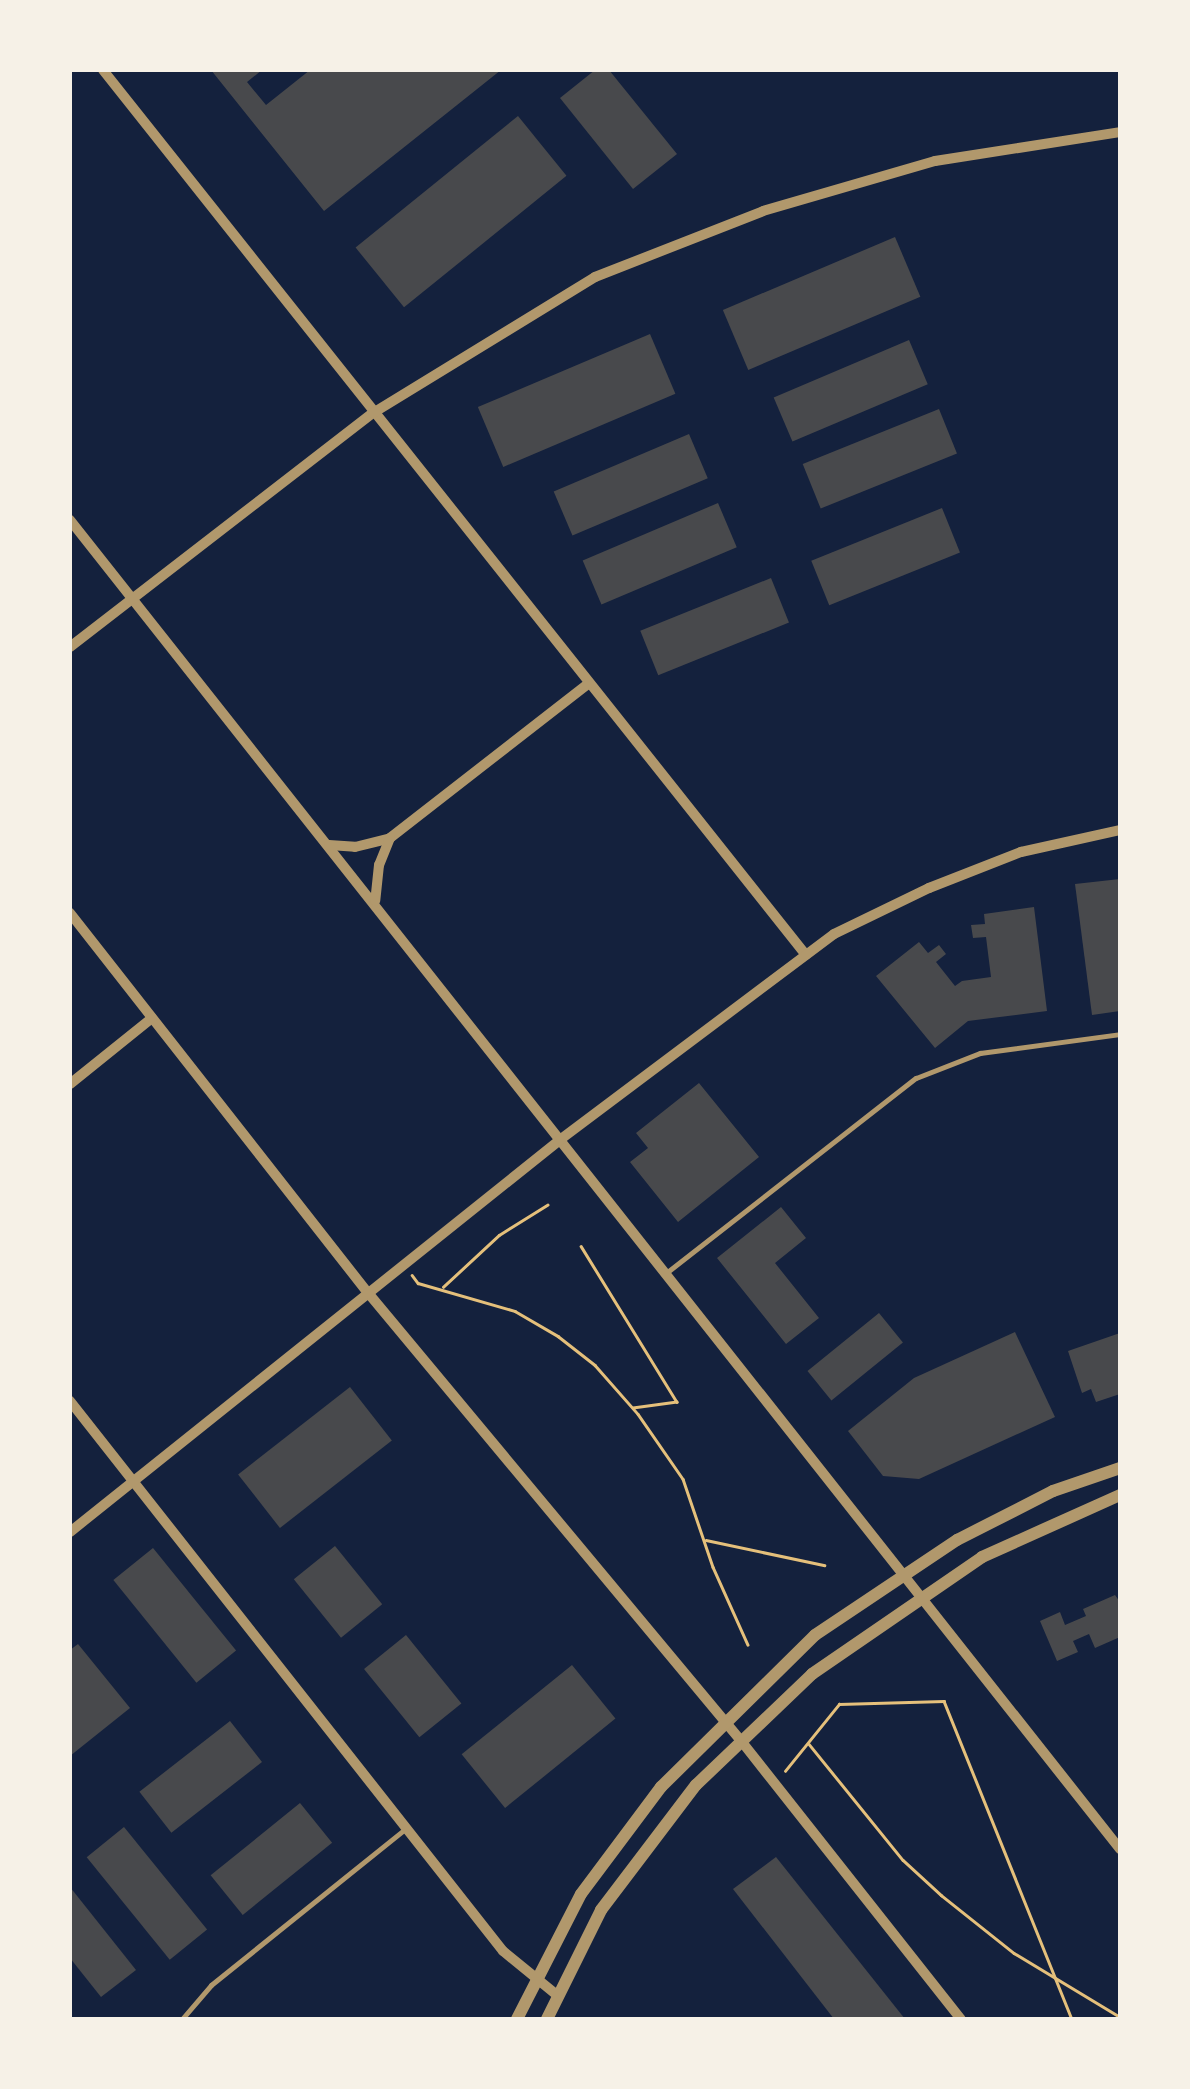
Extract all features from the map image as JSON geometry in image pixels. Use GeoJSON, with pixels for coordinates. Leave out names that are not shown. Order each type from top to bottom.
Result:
{"type":"FeatureCollection","features":[{"type":"Feature","properties":{"kind":"street"},"geometry":{"type":"LineString","coordinates":[[103,70],[806,955]]}},
{"type":"Feature","properties":{"kind":"street"},"geometry":{"type":"LineString","coordinates":[[70,647],[373,412],[595,277],[763,211],[935,161],[1120,132]]}},
{"type":"Feature","properties":{"kind":"street"},"geometry":{"type":"LineString","coordinates":[[70,520],[1120,1849]]}},
{"type":"Feature","properties":{"kind":"street"},"geometry":{"type":"LineString","coordinates":[[328,845],[355,847],[390,838],[589,683]]}},
{"type":"Feature","properties":{"kind":"street"},"geometry":{"type":"LineString","coordinates":[[70,1532],[561,1139],[834,934],[929,888],[1021,852],[1120,830]]}},
{"type":"Feature","properties":{"kind":"street"},"geometry":{"type":"LineString","coordinates":[[375,902],[379,864],[390,838]]}},
{"type":"Feature","properties":{"kind":"street"},"geometry":{"type":"LineString","coordinates":[[70,913],[369,1294],[742,1742],[961,2019]]}},
{"type":"Feature","properties":{"kind":"street"},"geometry":{"type":"LineString","coordinates":[[70,1084],[152,1018]]}},
{"type":"Feature","properties":{"kind":"street"},"geometry":{"type":"LineString","coordinates":[[70,1401],[503,1950],[558,1996]]}},
{"type":"Feature","properties":{"kind":"street"},"geometry":{"type":"LineString","coordinates":[[516,2019],[581,1894],[661,1786],[814,1635],[957,1540],[1053,1491],[1120,1468]]}},
{"type":"Feature","properties":{"kind":"street"},"geometry":{"type":"LineString","coordinates":[[547,2019],[601,1910],[696,1786],[812,1674],[982,1557],[1120,1495]]}},
{"type":"Feature","properties":{"kind":"lane"},"geometry":{"type":"LineString","coordinates":[[666,1273],[916,1078],[980,1052],[1120,1034]]}},
{"type":"Feature","properties":{"kind":"lane"},"geometry":{"type":"LineString","coordinates":[[182,2019],[211,1985],[406,1828]]}},
{"type":"Feature","properties":{"kind":"path"},"geometry":{"type":"LineString","coordinates":[[442,1288],[499,1235],[547,1205]]}},
{"type":"Feature","properties":{"kind":"path"},"geometry":{"type":"LineString","coordinates":[[581,1246],[677,1402],[633,1408]]}},
{"type":"Feature","properties":{"kind":"path"},"geometry":{"type":"LineString","coordinates":[[404,1266],[418,1282],[515,1312],[558,1336],[595,1365],[633,1408],[683,1479],[748,1645]]}},
{"type":"Feature","properties":{"kind":"path"},"geometry":{"type":"LineString","coordinates":[[705,1540],[824,1565]]}},
{"type":"Feature","properties":{"kind":"path"},"geometry":{"type":"LineString","coordinates":[[774,1783],[839,1704],[944,1701],[1072,2019]]}},
{"type":"Feature","properties":{"kind":"path"},"geometry":{"type":"LineString","coordinates":[[808,1743],[903,1860],[999,1941],[1120,2017]]}},
{"type":"Feature","properties":{"kind":"building"},"geometry":{"type":"Polygon","coordinates":[[[211,70],[262,70],[247,82],[266,105],[310,70],[501,70],[324,211],[211,70]]]}},
{"type":"Feature","properties":{"kind":"building"},"geometry":{"type":"Polygon","coordinates":[[[595,70],[609,70],[677,154],[633,189],[560,98],[595,70]]]}},
{"type":"Feature","properties":{"kind":"building"},"geometry":{"type":"Polygon","coordinates":[[[518,116],[566,176],[404,307],[356,248],[518,116]]]}},
{"type":"Feature","properties":{"kind":"building"},"geometry":{"type":"Polygon","coordinates":[[[895,237],[920,297],[748,370],[723,310],[895,237]]]}},
{"type":"Feature","properties":{"kind":"building"},"geometry":{"type":"Polygon","coordinates":[[[650,334],[675,394],[503,467],[478,407],[650,334]]]}},
{"type":"Feature","properties":{"kind":"building"},"geometry":{"type":"Polygon","coordinates":[[[909,340],[928,384],[792,442],[774,397],[909,340]]]}},
{"type":"Feature","properties":{"kind":"building"},"geometry":{"type":"Polygon","coordinates":[[[939,409],[957,454],[821,509],[803,464],[939,409]]]}},
{"type":"Feature","properties":{"kind":"building"},"geometry":{"type":"Polygon","coordinates":[[[689,434],[708,478],[572,536],[554,491],[689,434]]]}},
{"type":"Feature","properties":{"kind":"building"},"geometry":{"type":"Polygon","coordinates":[[[718,503],[737,547],[601,605],[583,560],[718,503]]]}},
{"type":"Feature","properties":{"kind":"building"},"geometry":{"type":"Polygon","coordinates":[[[942,508],[960,553],[829,605],[811,561],[942,508]]]}},
{"type":"Feature","properties":{"kind":"building"},"geometry":{"type":"Polygon","coordinates":[[[771,578],[789,623],[658,675],[640,631],[771,578]]]}},
{"type":"Feature","properties":{"kind":"building"},"geometry":{"type":"Polygon","coordinates":[[[1120,879],[1120,1011],[1092,1015],[1075,884],[1120,879]]]}},
{"type":"Feature","properties":{"kind":"building"},"geometry":{"type":"Polygon","coordinates":[[[1034,907],[1047,1011],[968,1021],[935,1048],[876,976],[919,942],[928,953],[939,945],[946,954],[936,962],[955,986],[962,981],[991,977],[986,937],[973,938],[971,925],[985,924],[984,914],[1034,907]]]}},
{"type":"Feature","properties":{"kind":"building"},"geometry":{"type":"Polygon","coordinates":[[[699,1083],[759,1157],[678,1222],[630,1162],[648,1148],[636,1133],[699,1083]]]}},
{"type":"Feature","properties":{"kind":"building"},"geometry":{"type":"Polygon","coordinates":[[[781,1207],[806,1238],[775,1263],[819,1318],[786,1344],[717,1258],[781,1207]]]}},
{"type":"Feature","properties":{"kind":"building"},"geometry":{"type":"Polygon","coordinates":[[[879,1313],[903,1343],[831,1400],[808,1371],[879,1313]]]}},
{"type":"Feature","properties":{"kind":"building"},"geometry":{"type":"Polygon","coordinates":[[[1015,1332],[1055,1417],[919,1479],[883,1476],[848,1431],[914,1378],[1015,1332]]]}},
{"type":"Feature","properties":{"kind":"building"},"geometry":{"type":"Polygon","coordinates":[[[1120,1333],[1120,1394],[1096,1402],[1091,1389],[1082,1393],[1068,1351],[1120,1333]]]}},
{"type":"Feature","properties":{"kind":"building"},"geometry":{"type":"Polygon","coordinates":[[[350,1387],[392,1441],[280,1528],[238,1474],[350,1387]]]}},
{"type":"Feature","properties":{"kind":"building"},"geometry":{"type":"Polygon","coordinates":[[[335,1546],[382,1604],[341,1638],[294,1579],[335,1546]]]}},
{"type":"Feature","properties":{"kind":"building"},"geometry":{"type":"Polygon","coordinates":[[[153,1548],[236,1651],[196,1683],[113,1580],[153,1548]]]}},
{"type":"Feature","properties":{"kind":"building"},"geometry":{"type":"Polygon","coordinates":[[[1115,1595],[1120,1602],[1120,1637],[1095,1648],[1089,1634],[1073,1641],[1078,1652],[1057,1661],[1040,1621],[1060,1612],[1065,1625],[1086,1616],[1083,1609],[1115,1595]]]}},
{"type":"Feature","properties":{"kind":"building"},"geometry":{"type":"Polygon","coordinates":[[[406,1635],[461,1703],[419,1737],[364,1669],[406,1635]]]}},
{"type":"Feature","properties":{"kind":"building"},"geometry":{"type":"Polygon","coordinates":[[[78,1644],[130,1708],[70,1756],[70,1650],[78,1644]]]}},
{"type":"Feature","properties":{"kind":"building"},"geometry":{"type":"Polygon","coordinates":[[[572,1665],[615,1719],[505,1808],[462,1754],[572,1665]]]}},
{"type":"Feature","properties":{"kind":"building"},"geometry":{"type":"Polygon","coordinates":[[[230,1721],[262,1762],[171,1833],[139,1792],[230,1721]]]}},
{"type":"Feature","properties":{"kind":"building"},"geometry":{"type":"Polygon","coordinates":[[[300,1803],[332,1843],[243,1915],[211,1875],[300,1803]]]}},
{"type":"Feature","properties":{"kind":"building"},"geometry":{"type":"Polygon","coordinates":[[[124,1827],[207,1930],[170,1960],[87,1857],[124,1827]]]}},
{"type":"Feature","properties":{"kind":"building"},"geometry":{"type":"Polygon","coordinates":[[[776,1857],[905,2019],[834,2019],[733,1889],[776,1857]]]}},
{"type":"Feature","properties":{"kind":"building"},"geometry":{"type":"Polygon","coordinates":[[[70,1887],[136,1970],[101,1997],[70,1958],[70,1887]]]}}]}
